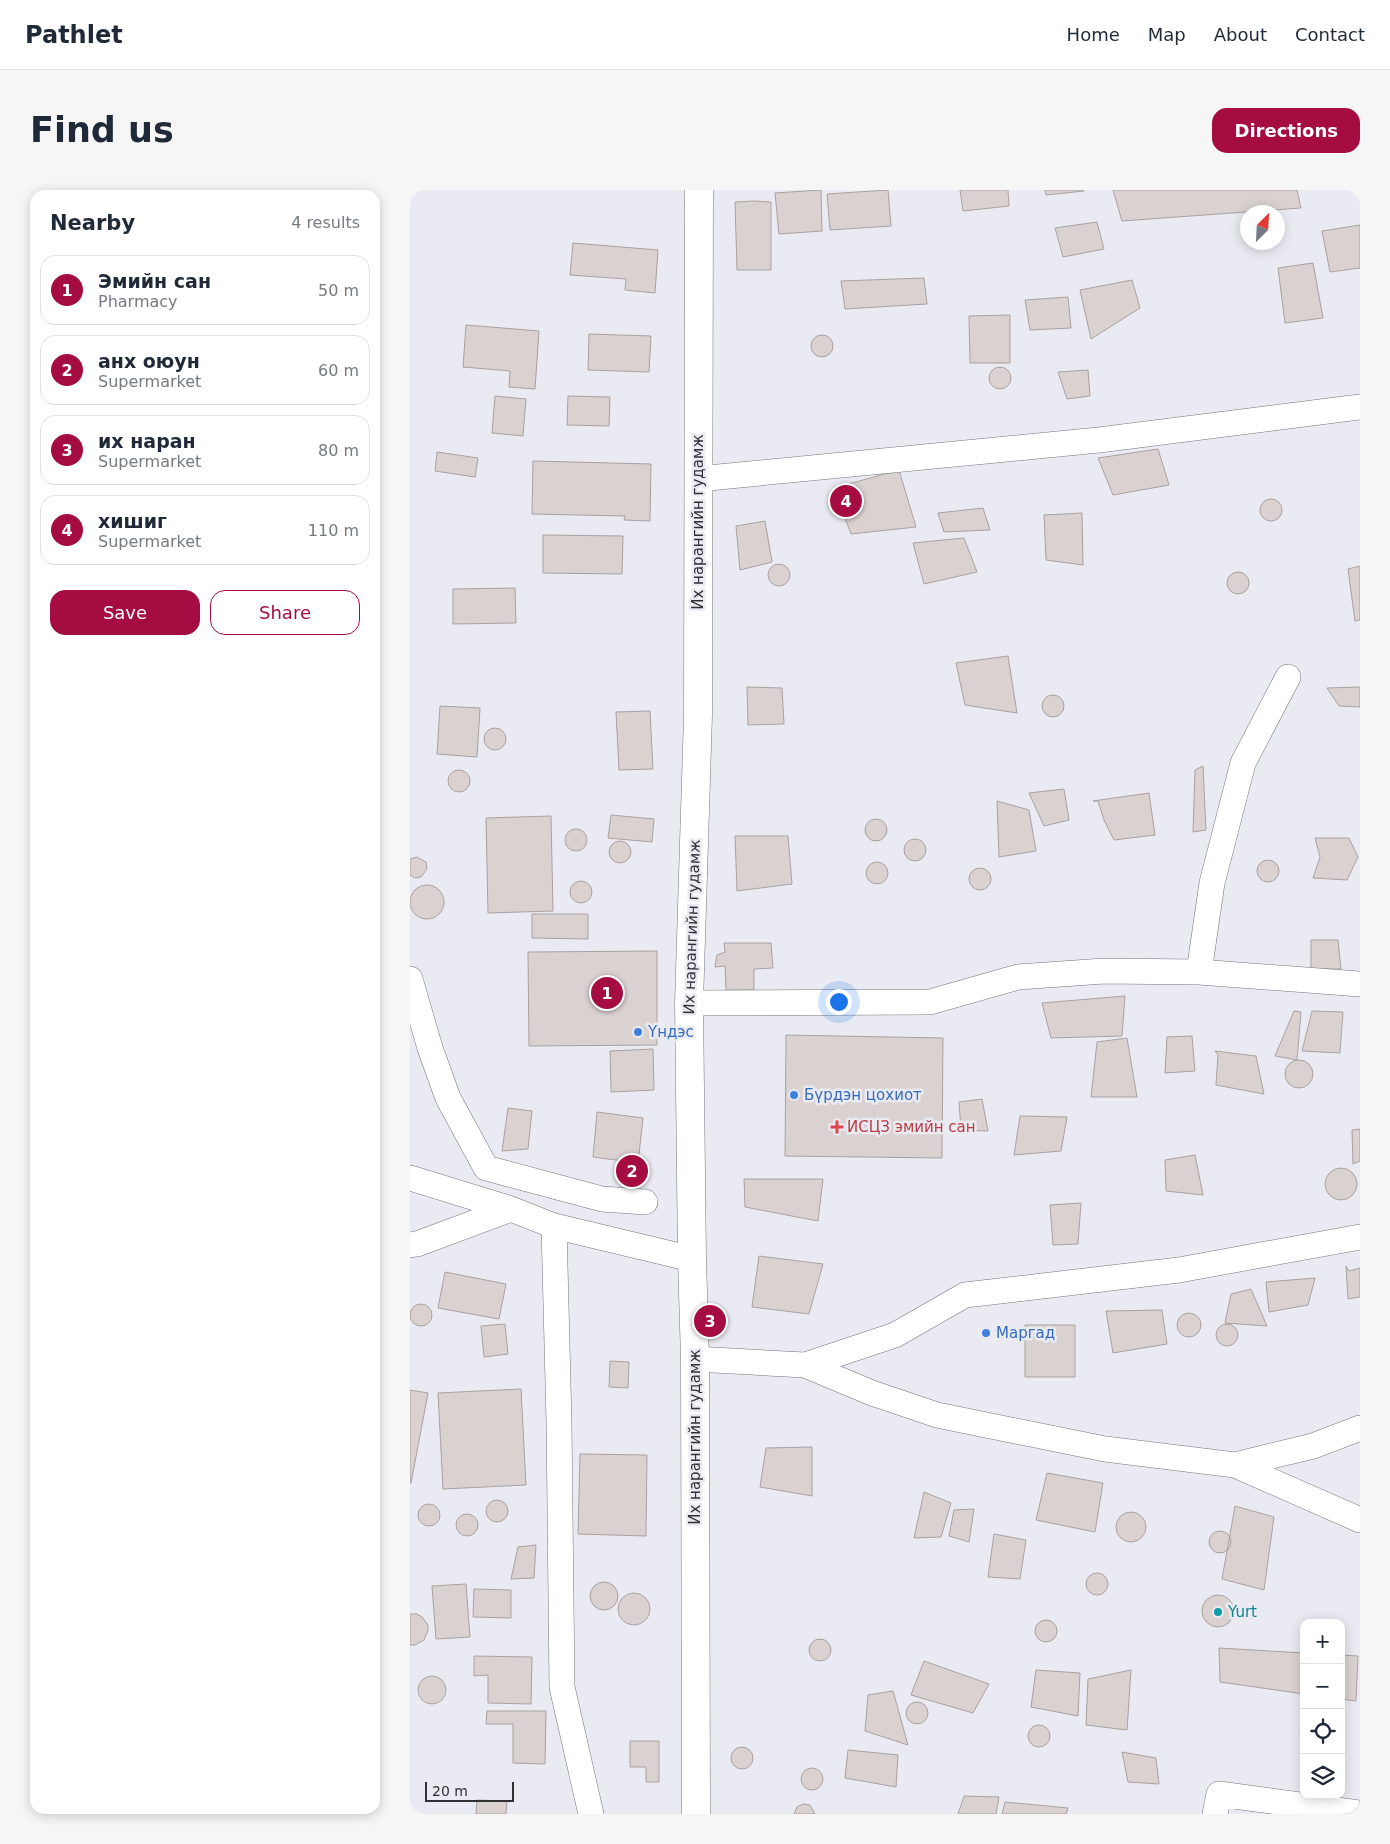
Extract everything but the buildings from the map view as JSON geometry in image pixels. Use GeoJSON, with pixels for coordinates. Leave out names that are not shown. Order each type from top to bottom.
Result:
{"type":"FeatureCollection","features":[{"type":"Feature","properties":{"kind":"main road","name":"Их нарангийн гудамж"},"geometry":{"type":"LineString","coordinates":[[696,1814],[695,1359],[689,1003],[698,715],[699,190]]}},
{"type":"Feature","properties":{"kind":"street"},"geometry":{"type":"LineString","coordinates":[[698,479],[1099,440],[1360,407]]}},
{"type":"Feature","properties":{"kind":"street"},"geometry":{"type":"LineString","coordinates":[[1199,972],[1212,884],[1243,763],[1288,677]]}},
{"type":"Feature","properties":{"kind":"street"},"geometry":{"type":"LineString","coordinates":[[689,1003],[930,1002],[1018,977],[1104,971],[1199,972],[1360,984]]}},
{"type":"Feature","properties":{"kind":"street"},"geometry":{"type":"LineString","coordinates":[[410,979],[430,1048],[448,1098],[486,1168],[602,1199],[645,1202]]}},
{"type":"Feature","properties":{"kind":"street"},"geometry":{"type":"LineString","coordinates":[[410,1178],[511,1209],[554,1226],[692,1258]]}},
{"type":"Feature","properties":{"kind":"street"},"geometry":{"type":"LineString","coordinates":[[410,1245],[511,1209]]}},
{"type":"Feature","properties":{"kind":"street"},"geometry":{"type":"LineString","coordinates":[[554,1226],[559,1423],[562,1687],[591,1814]]}},
{"type":"Feature","properties":{"kind":"street"},"geometry":{"type":"LineString","coordinates":[[805,1365],[895,1335],[966,1295],[1179,1270],[1360,1237]]}},
{"type":"Feature","properties":{"kind":"street"},"geometry":{"type":"LineString","coordinates":[[695,1359],[805,1365],[872,1393],[937,1415],[1105,1449],[1235,1465],[1360,1520]]}},
{"type":"Feature","properties":{"kind":"street"},"geometry":{"type":"LineString","coordinates":[[1235,1465],[1313,1446],[1360,1428]]}},
{"type":"Feature","properties":{"kind":"street"},"geometry":{"type":"LineString","coordinates":[[1215,1814],[1219,1794],[1360,1813]]}},
{"type":"Feature","properties":{"kind":"place","name":"хишиг"},"geometry":{"type":"Point","coordinates":[846,501]}},
{"type":"Feature","properties":{"kind":"place","name":"Эмийн сан"},"geometry":{"type":"Point","coordinates":[607,993]}},
{"type":"Feature","properties":{"kind":"place","name":"Үндэс"},"geometry":{"type":"Point","coordinates":[638,1032]}},
{"type":"Feature","properties":{"kind":"place","name":"Бүрдэн цохиот"},"geometry":{"type":"Point","coordinates":[794,1095]}},
{"type":"Feature","properties":{"kind":"place","name":"ИСЦЗ эмийн сан"},"geometry":{"type":"Point","coordinates":[837,1127]}},
{"type":"Feature","properties":{"kind":"place","name":"анх оюун"},"geometry":{"type":"Point","coordinates":[632,1171]}},
{"type":"Feature","properties":{"kind":"place","name":"их наран"},"geometry":{"type":"Point","coordinates":[710,1321]}},
{"type":"Feature","properties":{"kind":"place","name":"Маргад"},"geometry":{"type":"Point","coordinates":[986,1333]}},
{"type":"Feature","properties":{"kind":"place","name":"Yurt"},"geometry":{"type":"Point","coordinates":[1218,1612]}}]}
